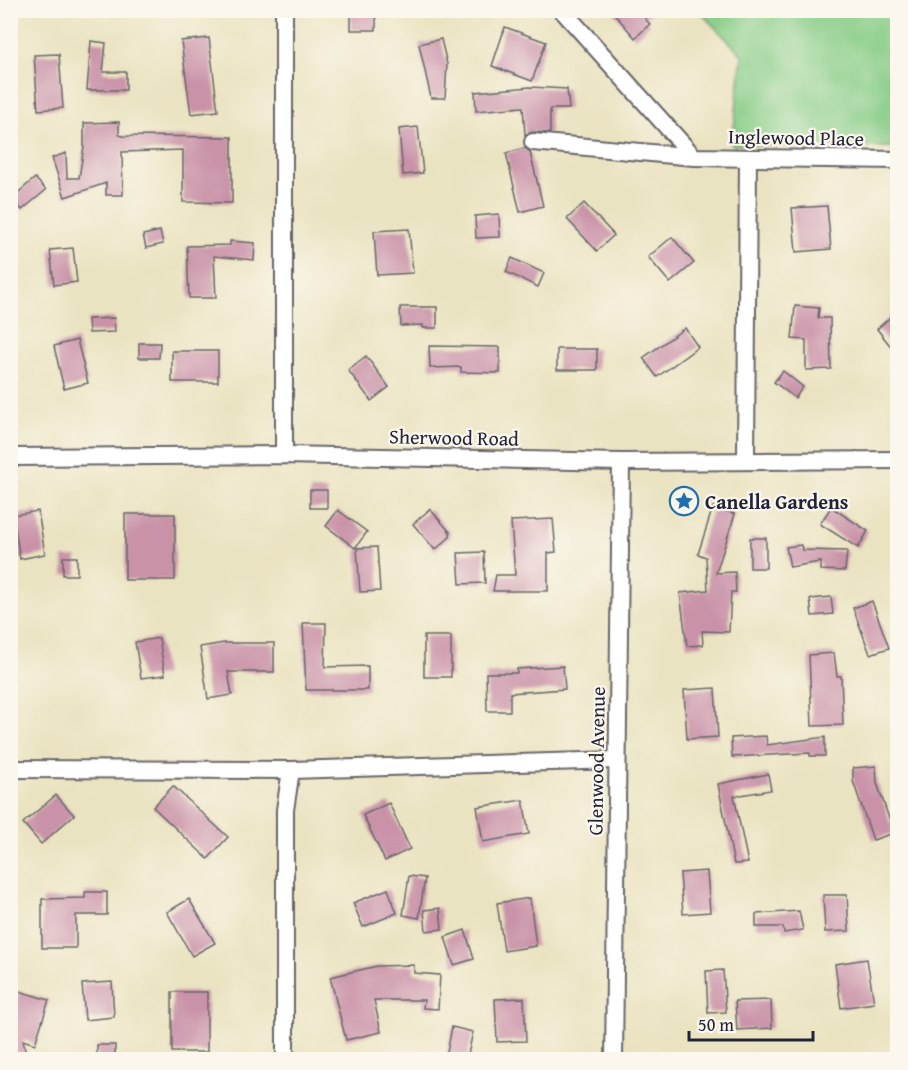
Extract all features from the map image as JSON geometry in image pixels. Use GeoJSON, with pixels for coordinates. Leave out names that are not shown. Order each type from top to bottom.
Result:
{"type":"FeatureCollection","features":[{"type":"Feature","properties":{"kind":"street"},"geometry":{"type":"LineString","coordinates":[[284,10],[284,455]]}},
{"type":"Feature","properties":{"kind":"street"},"geometry":{"type":"LineString","coordinates":[[562,10],[694,157]]}},
{"type":"Feature","properties":{"kind":"street","name":"Inglewood Place"},"geometry":{"type":"LineString","coordinates":[[533,142],[694,157],[897,160]]}},
{"type":"Feature","properties":{"kind":"street"},"geometry":{"type":"LineString","coordinates":[[746,460],[748,158]]}},
{"type":"Feature","properties":{"kind":"street","name":"Sherwood Road"},"geometry":{"type":"LineString","coordinates":[[10,457],[284,455],[621,462],[897,460]]}},
{"type":"Feature","properties":{"kind":"street","name":"Glenwood Avenue"},"geometry":{"type":"LineString","coordinates":[[614,1059],[621,462]]}},
{"type":"Feature","properties":{"kind":"street"},"geometry":{"type":"LineString","coordinates":[[10,768],[291,770],[617,760]]}},
{"type":"Feature","properties":{"kind":"street"},"geometry":{"type":"LineString","coordinates":[[285,1059],[285,810],[291,770]]}},
{"type":"Feature","properties":{"kind":"green space"},"geometry":{"type":"Polygon","coordinates":[[[699,11],[897,11],[897,147],[732,145],[742,55],[699,11]]]}},
{"type":"Feature","properties":{"kind":"building"},"geometry":{"type":"Polygon","coordinates":[[[351,10],[376,10],[376,30],[351,30],[351,10]]]}},
{"type":"Feature","properties":{"kind":"building"},"geometry":{"type":"Polygon","coordinates":[[[611,10],[654,10],[645,19],[650,24],[635,38],[611,10]]]}},
{"type":"Feature","properties":{"kind":"building"},"geometry":{"type":"Polygon","coordinates":[[[505,27],[546,42],[532,81],[492,66],[505,27]]]}},
{"type":"Feature","properties":{"kind":"building"},"geometry":{"type":"Polygon","coordinates":[[[209,38],[218,111],[191,114],[181,41],[209,38]]]}},
{"type":"Feature","properties":{"kind":"building"},"geometry":{"type":"Polygon","coordinates":[[[441,39],[447,64],[445,98],[431,98],[419,44],[441,39]]]}},
{"type":"Feature","properties":{"kind":"building"},"geometry":{"type":"Polygon","coordinates":[[[91,41],[106,43],[103,72],[126,72],[126,90],[87,90],[91,41]]]}},
{"type":"Feature","properties":{"kind":"building"},"geometry":{"type":"Polygon","coordinates":[[[59,54],[63,108],[38,110],[34,55],[59,54]]]}},
{"type":"Feature","properties":{"kind":"building"},"geometry":{"type":"Polygon","coordinates":[[[530,87],[567,89],[569,109],[550,109],[550,133],[533,132],[525,135],[523,107],[476,111],[475,92],[530,87]]]}},
{"type":"Feature","properties":{"kind":"building"},"geometry":{"type":"Polygon","coordinates":[[[119,122],[119,135],[123,136],[232,137],[232,203],[183,202],[183,150],[122,152],[123,195],[106,195],[106,183],[65,197],[52,158],[66,153],[67,178],[79,178],[84,146],[84,123],[119,122]]]}},
{"type":"Feature","properties":{"kind":"building"},"geometry":{"type":"Polygon","coordinates":[[[418,127],[423,173],[403,175],[399,129],[418,127]]]}},
{"type":"Feature","properties":{"kind":"building"},"geometry":{"type":"Polygon","coordinates":[[[525,148],[530,152],[543,206],[520,212],[506,153],[525,148]]]}},
{"type":"Feature","properties":{"kind":"building"},"geometry":{"type":"Polygon","coordinates":[[[35,178],[46,190],[22,210],[12,198],[35,178]]]}},
{"type":"Feature","properties":{"kind":"building"},"geometry":{"type":"Polygon","coordinates":[[[584,203],[614,235],[597,251],[567,219],[584,203]]]}},
{"type":"Feature","properties":{"kind":"building"},"geometry":{"type":"Polygon","coordinates":[[[827,206],[831,249],[796,252],[792,208],[827,206]]]}},
{"type":"Feature","properties":{"kind":"building"},"geometry":{"type":"Polygon","coordinates":[[[499,214],[500,237],[476,238],[475,216],[499,214]]]}},
{"type":"Feature","properties":{"kind":"building"},"geometry":{"type":"Polygon","coordinates":[[[409,229],[413,273],[377,275],[374,231],[409,229]]]}},
{"type":"Feature","properties":{"kind":"building"},"geometry":{"type":"Polygon","coordinates":[[[160,231],[163,244],[146,248],[143,235],[160,231]]]}},
{"type":"Feature","properties":{"kind":"building"},"geometry":{"type":"Polygon","coordinates":[[[672,237],[694,263],[670,283],[648,257],[672,237]]]}},
{"type":"Feature","properties":{"kind":"building"},"geometry":{"type":"Polygon","coordinates":[[[230,241],[255,243],[254,260],[214,256],[216,298],[189,298],[187,246],[230,245],[230,241]]]}},
{"type":"Feature","properties":{"kind":"building"},"geometry":{"type":"Polygon","coordinates":[[[73,248],[77,282],[54,285],[50,250],[73,248]]]}},
{"type":"Feature","properties":{"kind":"building"},"geometry":{"type":"Polygon","coordinates":[[[512,258],[544,273],[538,287],[506,272],[512,258]]]}},
{"type":"Feature","properties":{"kind":"building"},"geometry":{"type":"Polygon","coordinates":[[[795,306],[819,308],[818,318],[830,318],[831,369],[806,370],[806,340],[792,339],[795,306]]]}},
{"type":"Feature","properties":{"kind":"building"},"geometry":{"type":"Polygon","coordinates":[[[400,307],[437,307],[437,328],[423,328],[423,325],[401,326],[400,307]]]}},
{"type":"Feature","properties":{"kind":"building"},"geometry":{"type":"Polygon","coordinates":[[[897,311],[897,354],[877,329],[897,311]]]}},
{"type":"Feature","properties":{"kind":"building"},"geometry":{"type":"Polygon","coordinates":[[[114,318],[115,332],[89,333],[88,319],[114,318]]]}},
{"type":"Feature","properties":{"kind":"building"},"geometry":{"type":"Polygon","coordinates":[[[685,328],[698,347],[657,377],[643,358],[685,328]]]}},
{"type":"Feature","properties":{"kind":"building"},"geometry":{"type":"Polygon","coordinates":[[[77,340],[88,383],[64,389],[54,346],[77,340]]]}},
{"type":"Feature","properties":{"kind":"building"},"geometry":{"type":"Polygon","coordinates":[[[139,343],[160,343],[159,358],[139,358],[139,343]]]}},
{"type":"Feature","properties":{"kind":"building"},"geometry":{"type":"Polygon","coordinates":[[[429,346],[500,347],[500,373],[461,372],[461,367],[430,368],[429,346]]]}},
{"type":"Feature","properties":{"kind":"building"},"geometry":{"type":"Polygon","coordinates":[[[557,349],[597,349],[597,370],[557,370],[557,349]]]}},
{"type":"Feature","properties":{"kind":"building"},"geometry":{"type":"Polygon","coordinates":[[[172,351],[218,351],[218,382],[172,382],[172,351]]]}},
{"type":"Feature","properties":{"kind":"building"},"geometry":{"type":"Polygon","coordinates":[[[366,356],[389,387],[371,401],[348,370],[366,356]]]}},
{"type":"Feature","properties":{"kind":"building"},"geometry":{"type":"Polygon","coordinates":[[[783,371],[803,387],[795,398],[774,382],[783,371]]]}},
{"type":"Feature","properties":{"kind":"building"},"geometry":{"type":"Polygon","coordinates":[[[310,490],[327,490],[327,508],[310,508],[310,490]]]}},
{"type":"Feature","properties":{"kind":"building"},"geometry":{"type":"Polygon","coordinates":[[[713,507],[735,514],[716,573],[735,572],[736,592],[731,592],[729,632],[702,631],[703,645],[687,646],[680,593],[708,590],[706,557],[698,554],[713,507]]]}},
{"type":"Feature","properties":{"kind":"building"},"geometry":{"type":"Polygon","coordinates":[[[831,507],[868,531],[858,548],[820,524],[831,507]]]}},
{"type":"Feature","properties":{"kind":"building"},"geometry":{"type":"Polygon","coordinates":[[[430,509],[450,532],[450,537],[435,550],[413,524],[430,509]]]}},
{"type":"Feature","properties":{"kind":"building"},"geometry":{"type":"Polygon","coordinates":[[[338,510],[367,532],[355,548],[326,526],[338,510]]]}},
{"type":"Feature","properties":{"kind":"building"},"geometry":{"type":"Polygon","coordinates":[[[38,511],[45,554],[20,559],[13,515],[38,511]]]}},
{"type":"Feature","properties":{"kind":"building"},"geometry":{"type":"Polygon","coordinates":[[[125,514],[175,514],[175,580],[125,580],[125,514]]]}},
{"type":"Feature","properties":{"kind":"building"},"geometry":{"type":"Polygon","coordinates":[[[553,519],[556,552],[548,553],[548,591],[493,591],[496,575],[515,575],[511,521],[553,519]]]}},
{"type":"Feature","properties":{"kind":"building"},"geometry":{"type":"Polygon","coordinates":[[[750,538],[766,538],[766,568],[750,568],[750,538]]]}},
{"type":"Feature","properties":{"kind":"building"},"geometry":{"type":"Polygon","coordinates":[[[801,545],[802,550],[847,551],[845,571],[821,570],[821,562],[790,567],[786,547],[801,545]]]}},
{"type":"Feature","properties":{"kind":"building"},"geometry":{"type":"Polygon","coordinates":[[[377,547],[380,591],[360,592],[357,548],[377,547]]]}},
{"type":"Feature","properties":{"kind":"building"},"geometry":{"type":"Polygon","coordinates":[[[484,552],[485,583],[460,584],[458,553],[484,552]]]}},
{"type":"Feature","properties":{"kind":"building"},"geometry":{"type":"Polygon","coordinates":[[[63,557],[77,557],[77,575],[63,575],[63,557]]]}},
{"type":"Feature","properties":{"kind":"building"},"geometry":{"type":"Polygon","coordinates":[[[831,597],[833,614],[812,616],[810,599],[831,597]]]}},
{"type":"Feature","properties":{"kind":"building"},"geometry":{"type":"Polygon","coordinates":[[[872,601],[889,648],[870,654],[853,608],[872,601]]]}},
{"type":"Feature","properties":{"kind":"building"},"geometry":{"type":"Polygon","coordinates":[[[303,623],[326,623],[325,667],[368,666],[368,690],[306,690],[303,623]]]}},
{"type":"Feature","properties":{"kind":"building"},"geometry":{"type":"Polygon","coordinates":[[[424,636],[451,636],[451,677],[424,677],[424,636]]]}},
{"type":"Feature","properties":{"kind":"building"},"geometry":{"type":"Polygon","coordinates":[[[159,638],[165,675],[141,678],[135,642],[159,638]]]}},
{"type":"Feature","properties":{"kind":"building"},"geometry":{"type":"Polygon","coordinates":[[[224,643],[274,643],[274,672],[228,672],[232,695],[208,699],[200,647],[224,643]]]}},
{"type":"Feature","properties":{"kind":"building"},"geometry":{"type":"Polygon","coordinates":[[[834,653],[837,676],[841,676],[843,725],[812,726],[809,655],[834,653]]]}},
{"type":"Feature","properties":{"kind":"building"},"geometry":{"type":"Polygon","coordinates":[[[563,666],[565,689],[510,693],[510,711],[487,711],[486,673],[517,673],[517,669],[563,666]]]}},
{"type":"Feature","properties":{"kind":"building"},"geometry":{"type":"Polygon","coordinates":[[[715,688],[718,737],[687,739],[684,690],[715,688]]]}},
{"type":"Feature","properties":{"kind":"building"},"geometry":{"type":"Polygon","coordinates":[[[766,736],[767,745],[825,737],[825,756],[810,756],[810,753],[732,757],[731,738],[766,736]]]}},
{"type":"Feature","properties":{"kind":"building"},"geometry":{"type":"Polygon","coordinates":[[[876,766],[877,783],[894,833],[873,840],[853,781],[853,768],[876,766]]]}},
{"type":"Feature","properties":{"kind":"building"},"geometry":{"type":"Polygon","coordinates":[[[768,774],[771,790],[734,796],[748,863],[734,864],[718,784],[768,774]]]}},
{"type":"Feature","properties":{"kind":"building"},"geometry":{"type":"Polygon","coordinates":[[[173,786],[228,837],[208,859],[153,807],[173,786]]]}},
{"type":"Feature","properties":{"kind":"building"},"geometry":{"type":"Polygon","coordinates":[[[56,795],[74,815],[41,844],[23,823],[56,795]]]}},
{"type":"Feature","properties":{"kind":"building"},"geometry":{"type":"Polygon","coordinates":[[[523,800],[529,834],[483,842],[477,807],[523,800]]]}},
{"type":"Feature","properties":{"kind":"building"},"geometry":{"type":"Polygon","coordinates":[[[389,803],[410,849],[385,861],[363,815],[389,803]]]}},
{"type":"Feature","properties":{"kind":"building"},"geometry":{"type":"Polygon","coordinates":[[[707,871],[710,912],[683,914],[680,873],[707,871]]]}},
{"type":"Feature","properties":{"kind":"building"},"geometry":{"type":"Polygon","coordinates":[[[409,876],[425,878],[419,918],[403,915],[409,876]]]}},
{"type":"Feature","properties":{"kind":"building"},"geometry":{"type":"Polygon","coordinates":[[[388,889],[397,913],[363,927],[353,903],[388,889]]]}},
{"type":"Feature","properties":{"kind":"building"},"geometry":{"type":"Polygon","coordinates":[[[85,892],[107,892],[107,915],[76,915],[76,948],[42,948],[42,899],[85,898],[85,892]]]}},
{"type":"Feature","properties":{"kind":"building"},"geometry":{"type":"Polygon","coordinates":[[[823,895],[847,895],[849,931],[825,932],[823,895]]]}},
{"type":"Feature","properties":{"kind":"building"},"geometry":{"type":"Polygon","coordinates":[[[530,898],[536,946],[504,951],[497,903],[530,898]]]}},
{"type":"Feature","properties":{"kind":"building"},"geometry":{"type":"Polygon","coordinates":[[[189,899],[215,943],[192,956],[167,912],[189,899]]]}},
{"type":"Feature","properties":{"kind":"building"},"geometry":{"type":"Polygon","coordinates":[[[440,908],[442,929],[426,931],[424,910],[440,908]]]}},
{"type":"Feature","properties":{"kind":"building"},"geometry":{"type":"Polygon","coordinates":[[[799,911],[803,930],[784,933],[783,927],[756,927],[756,914],[799,911]]]}},
{"type":"Feature","properties":{"kind":"building"},"geometry":{"type":"Polygon","coordinates":[[[465,930],[474,959],[454,965],[445,937],[465,930]]]}},
{"type":"Feature","properties":{"kind":"building"},"geometry":{"type":"Polygon","coordinates":[[[867,959],[874,1003],[841,1008],[835,964],[867,959]]]}},
{"type":"Feature","properties":{"kind":"building"},"geometry":{"type":"Polygon","coordinates":[[[414,965],[414,973],[440,975],[438,1009],[423,1008],[424,1000],[374,1000],[381,1032],[346,1040],[330,977],[377,966],[414,965]]]}},
{"type":"Feature","properties":{"kind":"building"},"geometry":{"type":"Polygon","coordinates":[[[723,970],[726,1012],[708,1013],[706,971],[723,970]]]}},
{"type":"Feature","properties":{"kind":"building"},"geometry":{"type":"Polygon","coordinates":[[[112,982],[114,1017],[85,1020],[82,984],[112,982]]]}},
{"type":"Feature","properties":{"kind":"building"},"geometry":{"type":"Polygon","coordinates":[[[19,991],[49,1000],[35,1044],[23,1040],[27,1059],[10,1059],[10,1008],[14,1008],[19,991]]]}},
{"type":"Feature","properties":{"kind":"building"},"geometry":{"type":"Polygon","coordinates":[[[172,992],[207,992],[207,1052],[172,1052],[172,992]]]}},
{"type":"Feature","properties":{"kind":"building"},"geometry":{"type":"Polygon","coordinates":[[[524,998],[526,1041],[497,1042],[495,999],[524,998]]]}},
{"type":"Feature","properties":{"kind":"building"},"geometry":{"type":"Polygon","coordinates":[[[771,1000],[772,1028],[737,1030],[735,1001],[771,1000]]]}},
{"type":"Feature","properties":{"kind":"building"},"geometry":{"type":"Polygon","coordinates":[[[452,1027],[473,1032],[467,1059],[446,1057],[452,1027]]]}},
{"type":"Feature","properties":{"kind":"building"},"geometry":{"type":"Polygon","coordinates":[[[97,1045],[115,1045],[115,1059],[97,1059],[97,1045]]]}},
{"type":"Feature","properties":{"kind":"place","name":"Canella Gardens"},"geometry":{"type":"Point","coordinates":[684,501]}}]}
